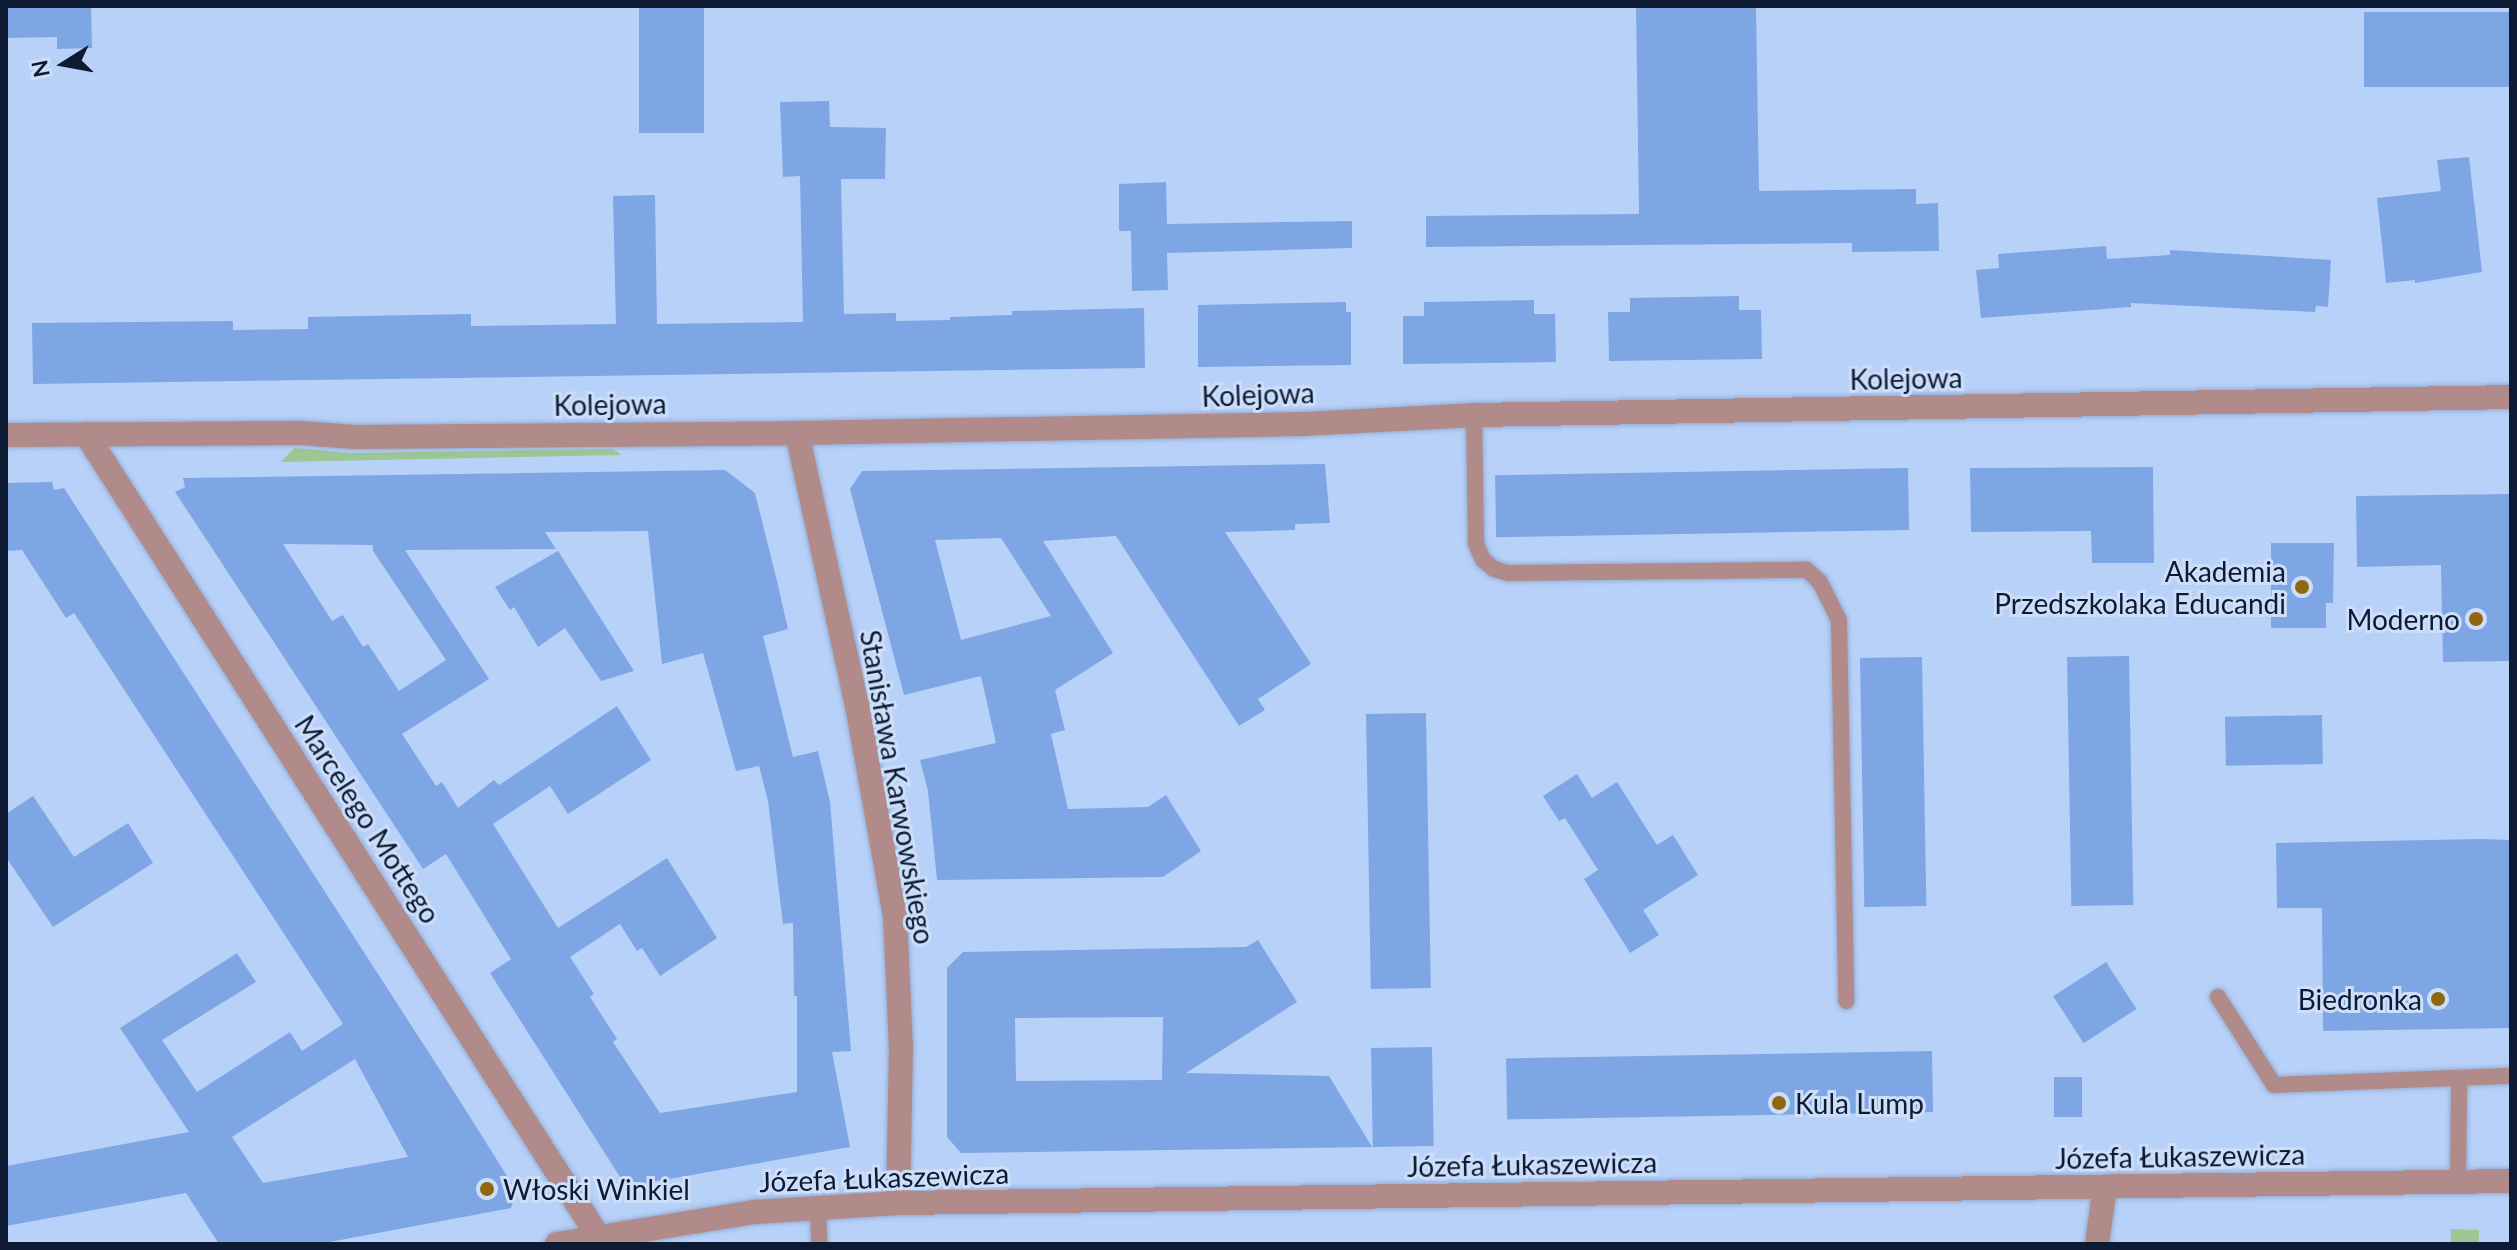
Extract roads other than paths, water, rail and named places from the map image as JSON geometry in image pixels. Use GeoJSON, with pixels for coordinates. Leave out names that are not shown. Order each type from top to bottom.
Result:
{"type":"FeatureCollection","features":[{"type":"Feature","properties":{"kind":"street","name":"Kolejowa"},"geometry":{"type":"LineString","coordinates":[[6,435],[301,433],[355,437],[797,433],[1304,424],[1474,415],[2511,397]]}},
{"type":"Feature","properties":{"kind":"street","name":"Stanisława Karwowskiego"},"geometry":{"type":"LineString","coordinates":[[797,433],[857,705],[895,916],[901,1046],[898,1203]]}},
{"type":"Feature","properties":{"kind":"street","name":"Marcelego Mottego"},"geometry":{"type":"LineString","coordinates":[[86,434],[598,1236]]}},
{"type":"Feature","properties":{"kind":"street","name":"Józefa Łukaszewicza"},"geometry":{"type":"LineString","coordinates":[[557,1244],[754,1212],[898,1203],[2511,1181]]}},
{"type":"Feature","properties":{"kind":"street"},"geometry":{"type":"LineString","coordinates":[[2097,1244],[2105,1187]]}},
{"type":"Feature","properties":{"kind":"lane"},"geometry":{"type":"LineString","coordinates":[[1474,415],[1476,544],[1483,560],[1494,569],[1508,573],[1807,570],[1820,582],[1839,620],[1846,1001]]}},
{"type":"Feature","properties":{"kind":"lane"},"geometry":{"type":"LineString","coordinates":[[2218,997],[2274,1085],[2511,1076]]}},
{"type":"Feature","properties":{"kind":"lane"},"geometry":{"type":"LineString","coordinates":[[2458,1182],[2459,1078]]}},
{"type":"Feature","properties":{"kind":"lane"},"geometry":{"type":"LineString","coordinates":[[818,1208],[819,1244]]}},
{"type":"Feature","properties":{"kind":"place","name":"Akademia Przedszkolaka Educandi"},"geometry":{"type":"Point","coordinates":[2302,587]}},
{"type":"Feature","properties":{"kind":"place","name":"Moderno"},"geometry":{"type":"Point","coordinates":[2476,619]}},
{"type":"Feature","properties":{"kind":"place","name":"Biedronka"},"geometry":{"type":"Point","coordinates":[2438,999]}},
{"type":"Feature","properties":{"kind":"place","name":"Kula Lump"},"geometry":{"type":"Point","coordinates":[1779,1103]}},
{"type":"Feature","properties":{"kind":"place","name":"Włoski Winkiel"},"geometry":{"type":"Point","coordinates":[487,1189]}}]}
